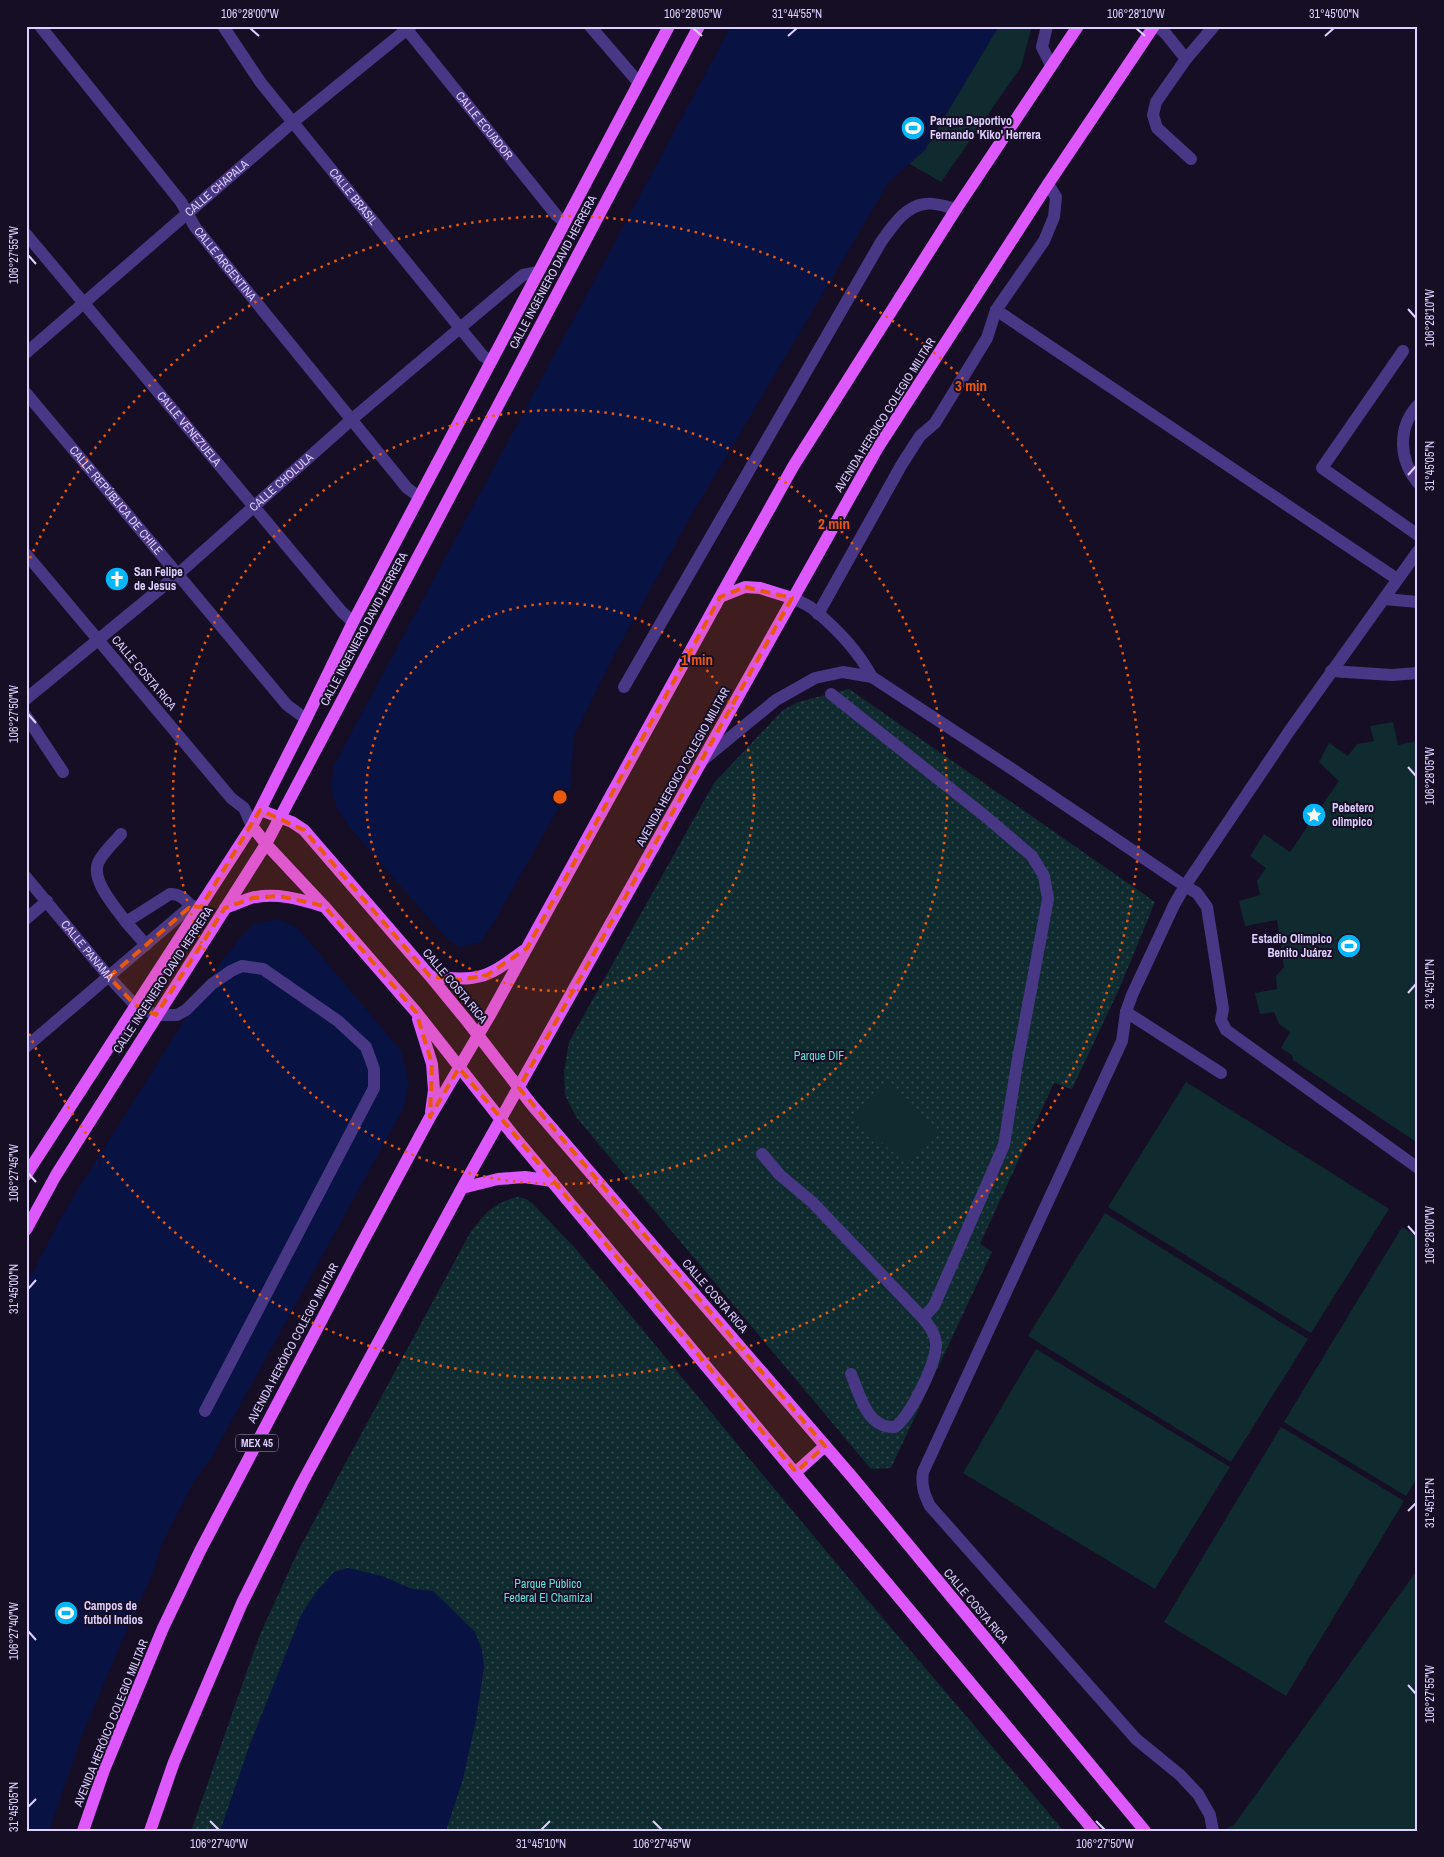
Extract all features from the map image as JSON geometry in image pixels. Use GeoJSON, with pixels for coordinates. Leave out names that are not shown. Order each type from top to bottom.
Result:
{"type":"FeatureCollection","features":[{"type":"Feature","properties":{"kind":"main road","name":"CALLE INGENIERO DAVID HERRERA"},"geometry":{"type":"LineString","coordinates":[[26,1176],[136,1005],[196,907],[252,826],[418,496],[669,26]]}},
{"type":"Feature","properties":{"kind":"main road","name":"CALLE INGENIERO DAVID HERRERA"},"geometry":{"type":"LineString","coordinates":[[26,1230],[56,1175],[266,844],[699,26]]}},
{"type":"Feature","properties":{"kind":"main road"},"geometry":{"type":"LineString","coordinates":[[459,1068],[794,465],[956,209],[1078,26]]}},
{"type":"Feature","properties":{"kind":"main road","name":"AVENIDA HEROICO COLEGIO MILITAR"},"geometry":{"type":"LineString","coordinates":[[501,1120],[877,449],[1048,184],[1156,26]]}},
{"type":"Feature","properties":{"kind":"main road"},"geometry":{"type":"LineString","coordinates":[[720,597],[745,587],[760,588],[792,598]]}},
{"type":"Feature","properties":{"kind":"main road","name":"CALLE COSTA RICA"},"geometry":{"type":"LineString","coordinates":[[260,810],[292,822],[304,830],[430,976],[479,1035],[519,1088],[825,1446],[1145,1831]]}},
{"type":"Feature","properties":{"kind":"main road","name":"CALLE COSTA RICA"},"geometry":{"type":"LineString","coordinates":[[252,826],[416,1012],[501,1120],[1094,1831]]}},
{"type":"Feature","properties":{"kind":"main road"},"geometry":{"type":"LineString","coordinates":[[225,908],[253,898],[279,896],[324,906]]}},
{"type":"Feature","properties":{"kind":"main road"},"geometry":{"type":"LineString","coordinates":[[430,976],[460,980],[480,977],[504,965],[527,948]]}},
{"type":"Feature","properties":{"kind":"main road"},"geometry":{"type":"LineString","coordinates":[[416,1012],[432,1064],[434,1090],[430,1117]]}},
{"type":"Feature","properties":{"kind":"main road","name":"AVENIDA HERÓICO COLEGIO MILITAR"},"geometry":{"type":"LineString","coordinates":[[83,1831],[104,1770],[156,1646],[200,1551],[361,1244],[459,1068]]}},
{"type":"Feature","properties":{"kind":"main road"},"geometry":{"type":"LineString","coordinates":[[150,1831],[174,1762],[242,1603],[302,1483],[462,1188],[501,1120]]}},
{"type":"Feature","properties":{"kind":"main road"},"geometry":{"type":"LineString","coordinates":[[462,1188],[498,1178],[526,1177],[552,1181]]}},
{"type":"Feature","properties":{"kind":"main road"},"geometry":{"type":"LineString","coordinates":[[796,1472],[825,1446]]}},
{"type":"Feature","properties":{"kind":"street","name":"CALLE ARGENTINA"},"geometry":{"type":"LineString","coordinates":[[40,26],[181,202],[195,227],[213,250],[407,488],[418,496]]}},
{"type":"Feature","properties":{"kind":"street","name":"CALLE BRASIL"},"geometry":{"type":"LineString","coordinates":[[223,26],[261,83],[483,356],[491,361]]}},
{"type":"Feature","properties":{"kind":"street"},"geometry":{"type":"LineString","coordinates":[[590,26],[639,83]]}},
{"type":"Feature","properties":{"kind":"street"},"geometry":{"type":"LineString","coordinates":[[1047,26],[1042,47],[1051,65]]}},
{"type":"Feature","properties":{"kind":"street"},"geometry":{"type":"LineString","coordinates":[[1156,26],[1166,34],[1186,59]]}},
{"type":"Feature","properties":{"kind":"street"},"geometry":{"type":"LineString","coordinates":[[1191,159],[1157,128],[1153,115],[1156,102],[1186,59],[1214,26]]}},
{"type":"Feature","properties":{"kind":"street","name":"CALLE CHAPALA"},"geometry":{"type":"LineString","coordinates":[[26,352],[293,122],[407,27]]}},
{"type":"Feature","properties":{"kind":"street","name":"CALLE ECUADOR"},"geometry":{"type":"LineString","coordinates":[[407,27],[557,216],[566,222]]}},
{"type":"Feature","properties":{"kind":"street"},"geometry":{"type":"LineString","coordinates":[[818,614],[902,464],[920,436],[935,423],[987,338],[996,310],[1044,241],[1054,217],[1056,197],[1048,184]]}},
{"type":"Feature","properties":{"kind":"street"},"geometry":{"type":"LineString","coordinates":[[624,687],[880,242],[898,220],[914,206],[926,203],[956,209]]}},
{"type":"Feature","properties":{"kind":"street","name":"CALLE VENEZUELA"},"geometry":{"type":"LineString","coordinates":[[26,234],[342,612],[353,622]]}},
{"type":"Feature","properties":{"kind":"street","name":"CALLE CHOLULA"},"geometry":{"type":"LineString","coordinates":[[26,699],[177,575],[351,420],[523,275],[538,272]]}},
{"type":"Feature","properties":{"kind":"street"},"geometry":{"type":"LineString","coordinates":[[996,310],[1397,579]]}},
{"type":"Feature","properties":{"kind":"street"},"geometry":{"type":"LineString","coordinates":[[1403,351],[1322,468],[1418,535]]}},
{"type":"Feature","properties":{"kind":"street","name":"CALLE REPÚBLICA DE CHILE"},"geometry":{"type":"LineString","coordinates":[[26,393],[287,705],[306,719]]}},
{"type":"Feature","properties":{"kind":"street"},"geometry":{"type":"LineString","coordinates":[[1418,405],[1409,417],[1403,441],[1406,465],[1418,483]]}},
{"type":"Feature","properties":{"kind":"street"},"geometry":{"type":"LineString","coordinates":[[1213,1831],[1210,1815],[1198,1794],[1180,1775],[1136,1739],[930,1506],[924,1495],[923,1472],[1122,1041],[1126,1012],[1132,995],[1174,906],[1185,886],[1261,772],[1418,551]]}},
{"type":"Feature","properties":{"kind":"street","name":"CALLE COSTA RICA"},"geometry":{"type":"LineString","coordinates":[[26,554],[231,798],[244,808],[252,826]]}},
{"type":"Feature","properties":{"kind":"street"},"geometry":{"type":"LineString","coordinates":[[792,598],[812,608],[830,624],[866,665],[872,677]]}},
{"type":"Feature","properties":{"kind":"street"},"geometry":{"type":"LineString","coordinates":[[1384,599],[1418,602]]}},
{"type":"Feature","properties":{"kind":"street"},"geometry":{"type":"LineString","coordinates":[[1331,671],[1392,675],[1418,673]]}},
{"type":"Feature","properties":{"kind":"street"},"geometry":{"type":"LineString","coordinates":[[704,759],[776,700],[815,678],[843,672],[872,677],[1197,893],[1207,906],[1223,1009],[1221,1020],[1226,1030],[1418,1168]]}},
{"type":"Feature","properties":{"kind":"street"},"geometry":{"type":"LineString","coordinates":[[831,694],[985,816],[1032,856],[1044,876],[1048,899],[1004,1145],[934,1306],[923,1318]]}},
{"type":"Feature","properties":{"kind":"street"},"geometry":{"type":"LineString","coordinates":[[26,716],[63,772]]}},
{"type":"Feature","properties":{"kind":"street","name":"CALLE COSTA RICA"},"geometry":{"type":"LineString","coordinates":[[244,808],[260,810]]}},
{"type":"Feature","properties":{"kind":"street"},"geometry":{"type":"LineString","coordinates":[[121,834],[99,860],[97,868],[98,878],[106,894],[126,922],[146,945]]}},
{"type":"Feature","properties":{"kind":"street","name":"CALLE PANAMÁ"},"geometry":{"type":"LineString","coordinates":[[26,877],[109,977],[136,1005],[156,1015]]}},
{"type":"Feature","properties":{"kind":"street"},"geometry":{"type":"LineString","coordinates":[[26,1047],[146,945],[196,907],[177,894],[170,894],[126,922]]}},
{"type":"Feature","properties":{"kind":"street"},"geometry":{"type":"LineString","coordinates":[[26,919],[47,901]]}},
{"type":"Feature","properties":{"kind":"street"},"geometry":{"type":"LineString","coordinates":[[156,1015],[177,1015],[186,1010],[212,984],[242,966],[264,969],[338,1021],[366,1047],[374,1069],[374,1088],[205,1412]]}},
{"type":"Feature","properties":{"kind":"street"},"geometry":{"type":"LineString","coordinates":[[1126,1012],[1220,1072]]}},
{"type":"Feature","properties":{"kind":"street"},"geometry":{"type":"LineString","coordinates":[[762,1154],[780,1175],[812,1202],[923,1318],[933,1331],[936,1343],[934,1356],[909,1412],[902,1422],[895,1427],[879,1424],[870,1415],[851,1374]]}},
{"type":"Feature","properties":{"kind":"highlighted area"},"geometry":{"type":"Polygon","coordinates":[[[745,587],[792,598],[519,1088],[825,1446],[796,1472],[459,1068],[430,1117],[432,1064],[416,1012],[324,906],[279,896],[253,898],[225,908],[156,1015],[135,1005],[109,977],[191,906],[201,907],[260,810],[304,830],[430,976],[460,980],[487,975],[527,948],[720,597],[745,587]]]}},
{"type":"Feature","properties":{"kind":"green space","name":"Parque Deportivo Fernando 'Kiko' Herrera"},"geometry":{"type":"Polygon","coordinates":[[[782,26],[1032,26],[1021,67],[941,182],[756,75],[782,26]]]}},
{"type":"Feature","properties":{"kind":"green space","name":"Parque DIF"},"geometry":{"type":"Polygon","coordinates":[[[849,689],[1155,902],[1120,987],[1072,1089],[1054,1083],[980,1244],[992,1252],[891,1468],[871,1469],[576,1117],[565,1095],[564,1071],[569,1042],[714,783],[783,710],[798,702],[849,689]]]}},
{"type":"Feature","properties":{"kind":"green space","name":"Estadio Olimpico Benito Juárez"},"geometry":{"type":"Polygon","coordinates":[[[1393,722],[1398,745],[1418,741],[1418,1143],[1293,1060],[1292,1055],[1281,1048],[1290,1032],[1279,1024],[1274,1012],[1260,1014],[1255,993],[1277,989],[1276,976],[1284,967],[1277,920],[1245,926],[1239,901],[1260,895],[1257,881],[1266,868],[1250,856],[1264,834],[1290,852],[1339,781],[1319,762],[1329,743],[1348,756],[1357,744],[1374,741],[1370,726],[1393,722]]]}},
{"type":"Feature","properties":{"kind":"green space"},"geometry":{"type":"Polygon","coordinates":[[[885,1081],[939,1130],[907,1165],[853,1117],[885,1081]]]}},
{"type":"Feature","properties":{"kind":"green space"},"geometry":{"type":"Polygon","coordinates":[[[1186,1082],[1389,1209],[1311,1333],[1108,1207],[1186,1082]]]}},
{"type":"Feature","properties":{"kind":"green space","name":"Parque Público Federal El Chamizal"},"geometry":{"type":"Polygon","coordinates":[[[517,1197],[526,1199],[533,1204],[574,1247],[836,1563],[1064,1831],[191,1831],[259,1637],[299,1549],[470,1233],[495,1206],[517,1197]]]}},
{"type":"Feature","properties":{"kind":"green space"},"geometry":{"type":"Polygon","coordinates":[[[1105,1213],[1308,1339],[1231,1462],[1028,1336],[1105,1213]]]}},
{"type":"Feature","properties":{"kind":"green space"},"geometry":{"type":"Polygon","coordinates":[[[1402,1227],[1418,1237],[1418,1477],[1406,1496],[1284,1422],[1402,1227]]]}},
{"type":"Feature","properties":{"kind":"green space"},"geometry":{"type":"Polygon","coordinates":[[[1036,1349],[1230,1467],[1155,1589],[963,1473],[1036,1349]]]}},
{"type":"Feature","properties":{"kind":"green space"},"geometry":{"type":"Polygon","coordinates":[[[1281,1427],[1404,1501],[1286,1696],[1164,1622],[1281,1427]]]}},
{"type":"Feature","properties":{"kind":"green space"},"geometry":{"type":"Polygon","coordinates":[[[1418,1569],[1418,1831],[1221,1831],[1234,1825],[1418,1569]]]}},
{"type":"Feature","properties":{"kind":"shaded area"},"geometry":{"type":"Polygon","coordinates":[[[731,26],[999,26],[925,150],[889,182],[691,516],[613,657],[574,736],[570,788],[491,927],[480,942],[461,947],[448,940],[352,830],[337,809],[331,789],[334,765],[731,26]]]}},
{"type":"Feature","properties":{"kind":"shaded area"},"geometry":{"type":"Polygon","coordinates":[[[278,919],[298,928],[401,1051],[409,1083],[403,1109],[210,1460],[193,1483],[162,1544],[152,1575],[81,1738],[49,1831],[26,1831],[26,1285],[64,1212],[221,962],[254,924],[278,919]]]}},
{"type":"Feature","properties":{"kind":"shaded area"},"geometry":{"type":"Polygon","coordinates":[[[348,1568],[382,1576],[412,1589],[433,1591],[475,1632],[482,1650],[484,1667],[476,1720],[463,1779],[446,1831],[220,1831],[250,1744],[302,1613],[317,1591],[334,1572],[348,1568]]]}},
{"type":"Feature","properties":{"kind":"place","name":"Parque Deportivo Fernando 'Kiko' Herrera"},"geometry":{"type":"Point","coordinates":[913,128]}},
{"type":"Feature","properties":{"kind":"place","name":"San Felipe de Jesus"},"geometry":{"type":"Point","coordinates":[117,579]}},
{"type":"Feature","properties":{"kind":"place","name":"Pebetero olìmpico"},"geometry":{"type":"Point","coordinates":[1314,815]}},
{"type":"Feature","properties":{"kind":"place","name":"Estadio Olimpico Benito Juárez"},"geometry":{"type":"Point","coordinates":[1349,946]}},
{"type":"Feature","properties":{"kind":"place","name":"Campos de futból Indios"},"geometry":{"type":"Point","coordinates":[66,1613]}}]}
